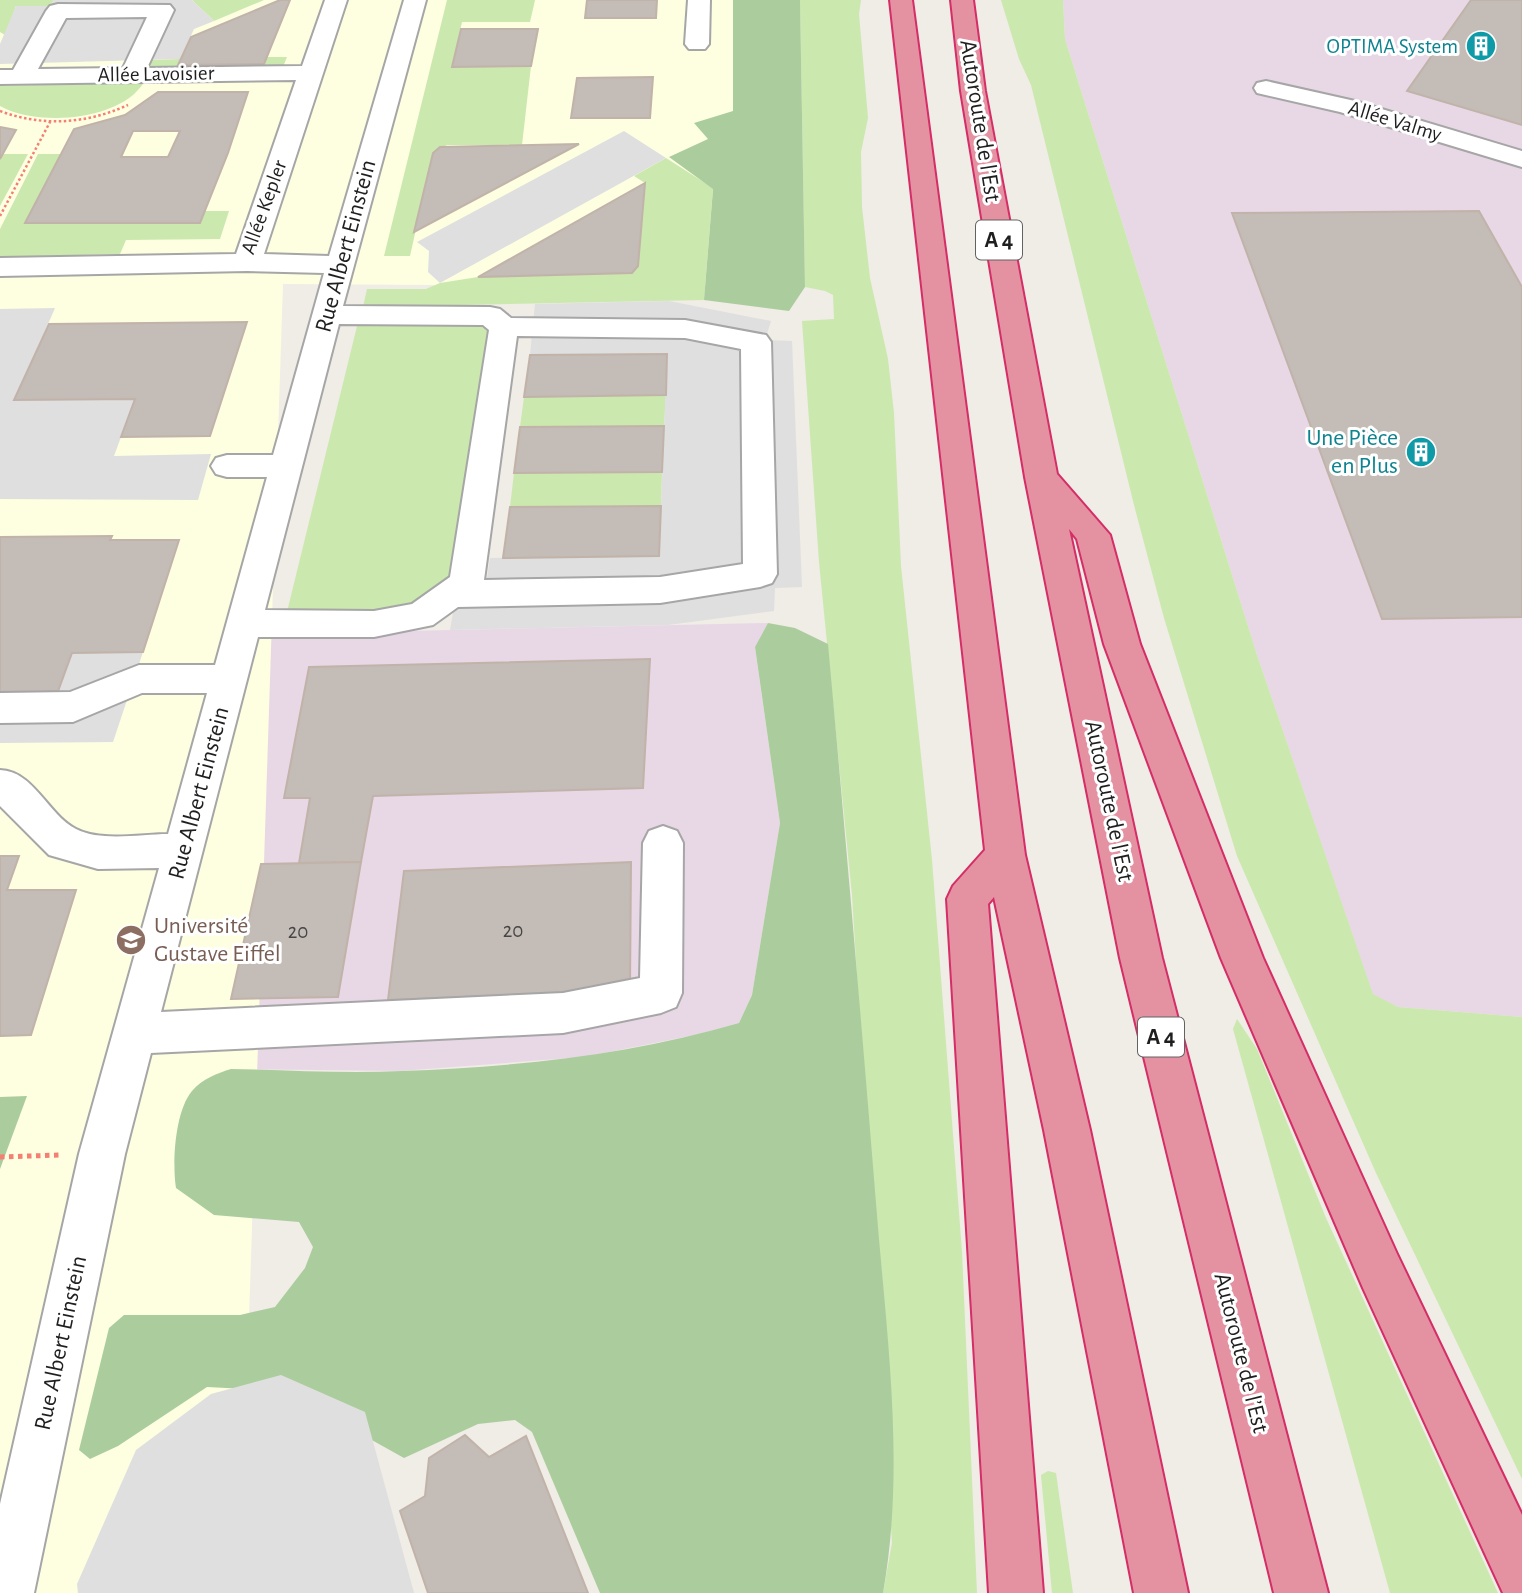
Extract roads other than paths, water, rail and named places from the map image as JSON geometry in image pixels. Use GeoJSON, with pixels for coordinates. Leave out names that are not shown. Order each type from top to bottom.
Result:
{"type":"FeatureCollection","features":[{"type":"Feature","properties":{"kind":"highway"},"geometry":{"type":"LineString","coordinates":[[901,0],[1005,855],[1067,1130],[1161,1593]]}},
{"type":"Feature","properties":{"kind":"highway","name":"Autoroute de l’Est"},"geometry":{"type":"LineString","coordinates":[[962,0],[973,91],[1041,477],[1142,958],[1301,1593]]}},
{"type":"Feature","properties":{"kind":"highway"},"geometry":{"type":"LineString","coordinates":[[1041,477],[1093,536],[1122,645],[1242,958],[1380,1271],[1522,1574]]}},
{"type":"Feature","properties":{"kind":"highway"},"geometry":{"type":"LineString","coordinates":[[1005,855],[967,899],[1016,1593]]}},
{"type":"Feature","properties":{"kind":"street","name":"Allée Kepler"},"geometry":{"type":"LineString","coordinates":[[0,267],[247,262],[336,0]]}},
{"type":"Feature","properties":{"kind":"street","name":"Rue Albert Einstein"},"geometry":{"type":"LineString","coordinates":[[7,1593],[102,1154],[340,265],[415,0]]}},
{"type":"Feature","properties":{"kind":"street"},"geometry":{"type":"LineString","coordinates":[[697,44],[699,0]]}},
{"type":"Feature","properties":{"kind":"street"},"geometry":{"type":"LineString","coordinates":[[11,77],[58,11],[162,10],[132,75]]}},
{"type":"Feature","properties":{"kind":"street","name":"Allée Lavoisier"},"geometry":{"type":"LineString","coordinates":[[11,77],[311,73]]}},
{"type":"Feature","properties":{"kind":"street","name":"Allée Valmy"},"geometry":{"type":"LineString","coordinates":[[1266,88],[1346,106],[1522,159]]}},
{"type":"Feature","properties":{"kind":"street"},"geometry":{"type":"LineString","coordinates":[[247,262],[340,265]]}},
{"type":"Feature","properties":{"kind":"street"},"geometry":{"type":"LineString","coordinates":[[327,315],[490,316],[504,327],[685,329],[756,342],[760,574],[660,590],[455,594]]}},
{"type":"Feature","properties":{"kind":"street"},"geometry":{"type":"LineString","coordinates":[[244,623],[374,624],[421,616],[455,594],[466,583],[504,327]]}},
{"type":"Feature","properties":{"kind":"street"},"geometry":{"type":"LineString","coordinates":[[228,466],[287,466]]}},
{"type":"Feature","properties":{"kind":"street"},"geometry":{"type":"LineString","coordinates":[[0,708],[73,706],[139,679],[229,679]]}},
{"type":"Feature","properties":{"kind":"street"},"geometry":{"type":"LineString","coordinates":[[0,786],[5,786],[63,843],[97,852],[184,850]]}},
{"type":"Feature","properties":{"kind":"street"},"geometry":{"type":"LineString","coordinates":[[133,1034],[564,1013],[661,993],[663,843]]}},
{"type":"Feature","properties":{"kind":"place","name":"OPTIMA System"},"geometry":{"type":"Point","coordinates":[1481,46]}},
{"type":"Feature","properties":{"kind":"place","name":"Une Pièce en Plus"},"geometry":{"type":"Point","coordinates":[1421,452]}},
{"type":"Feature","properties":{"kind":"place","name":"Université Gustave Eiffel"},"geometry":{"type":"Point","coordinates":[131,940]}}]}
